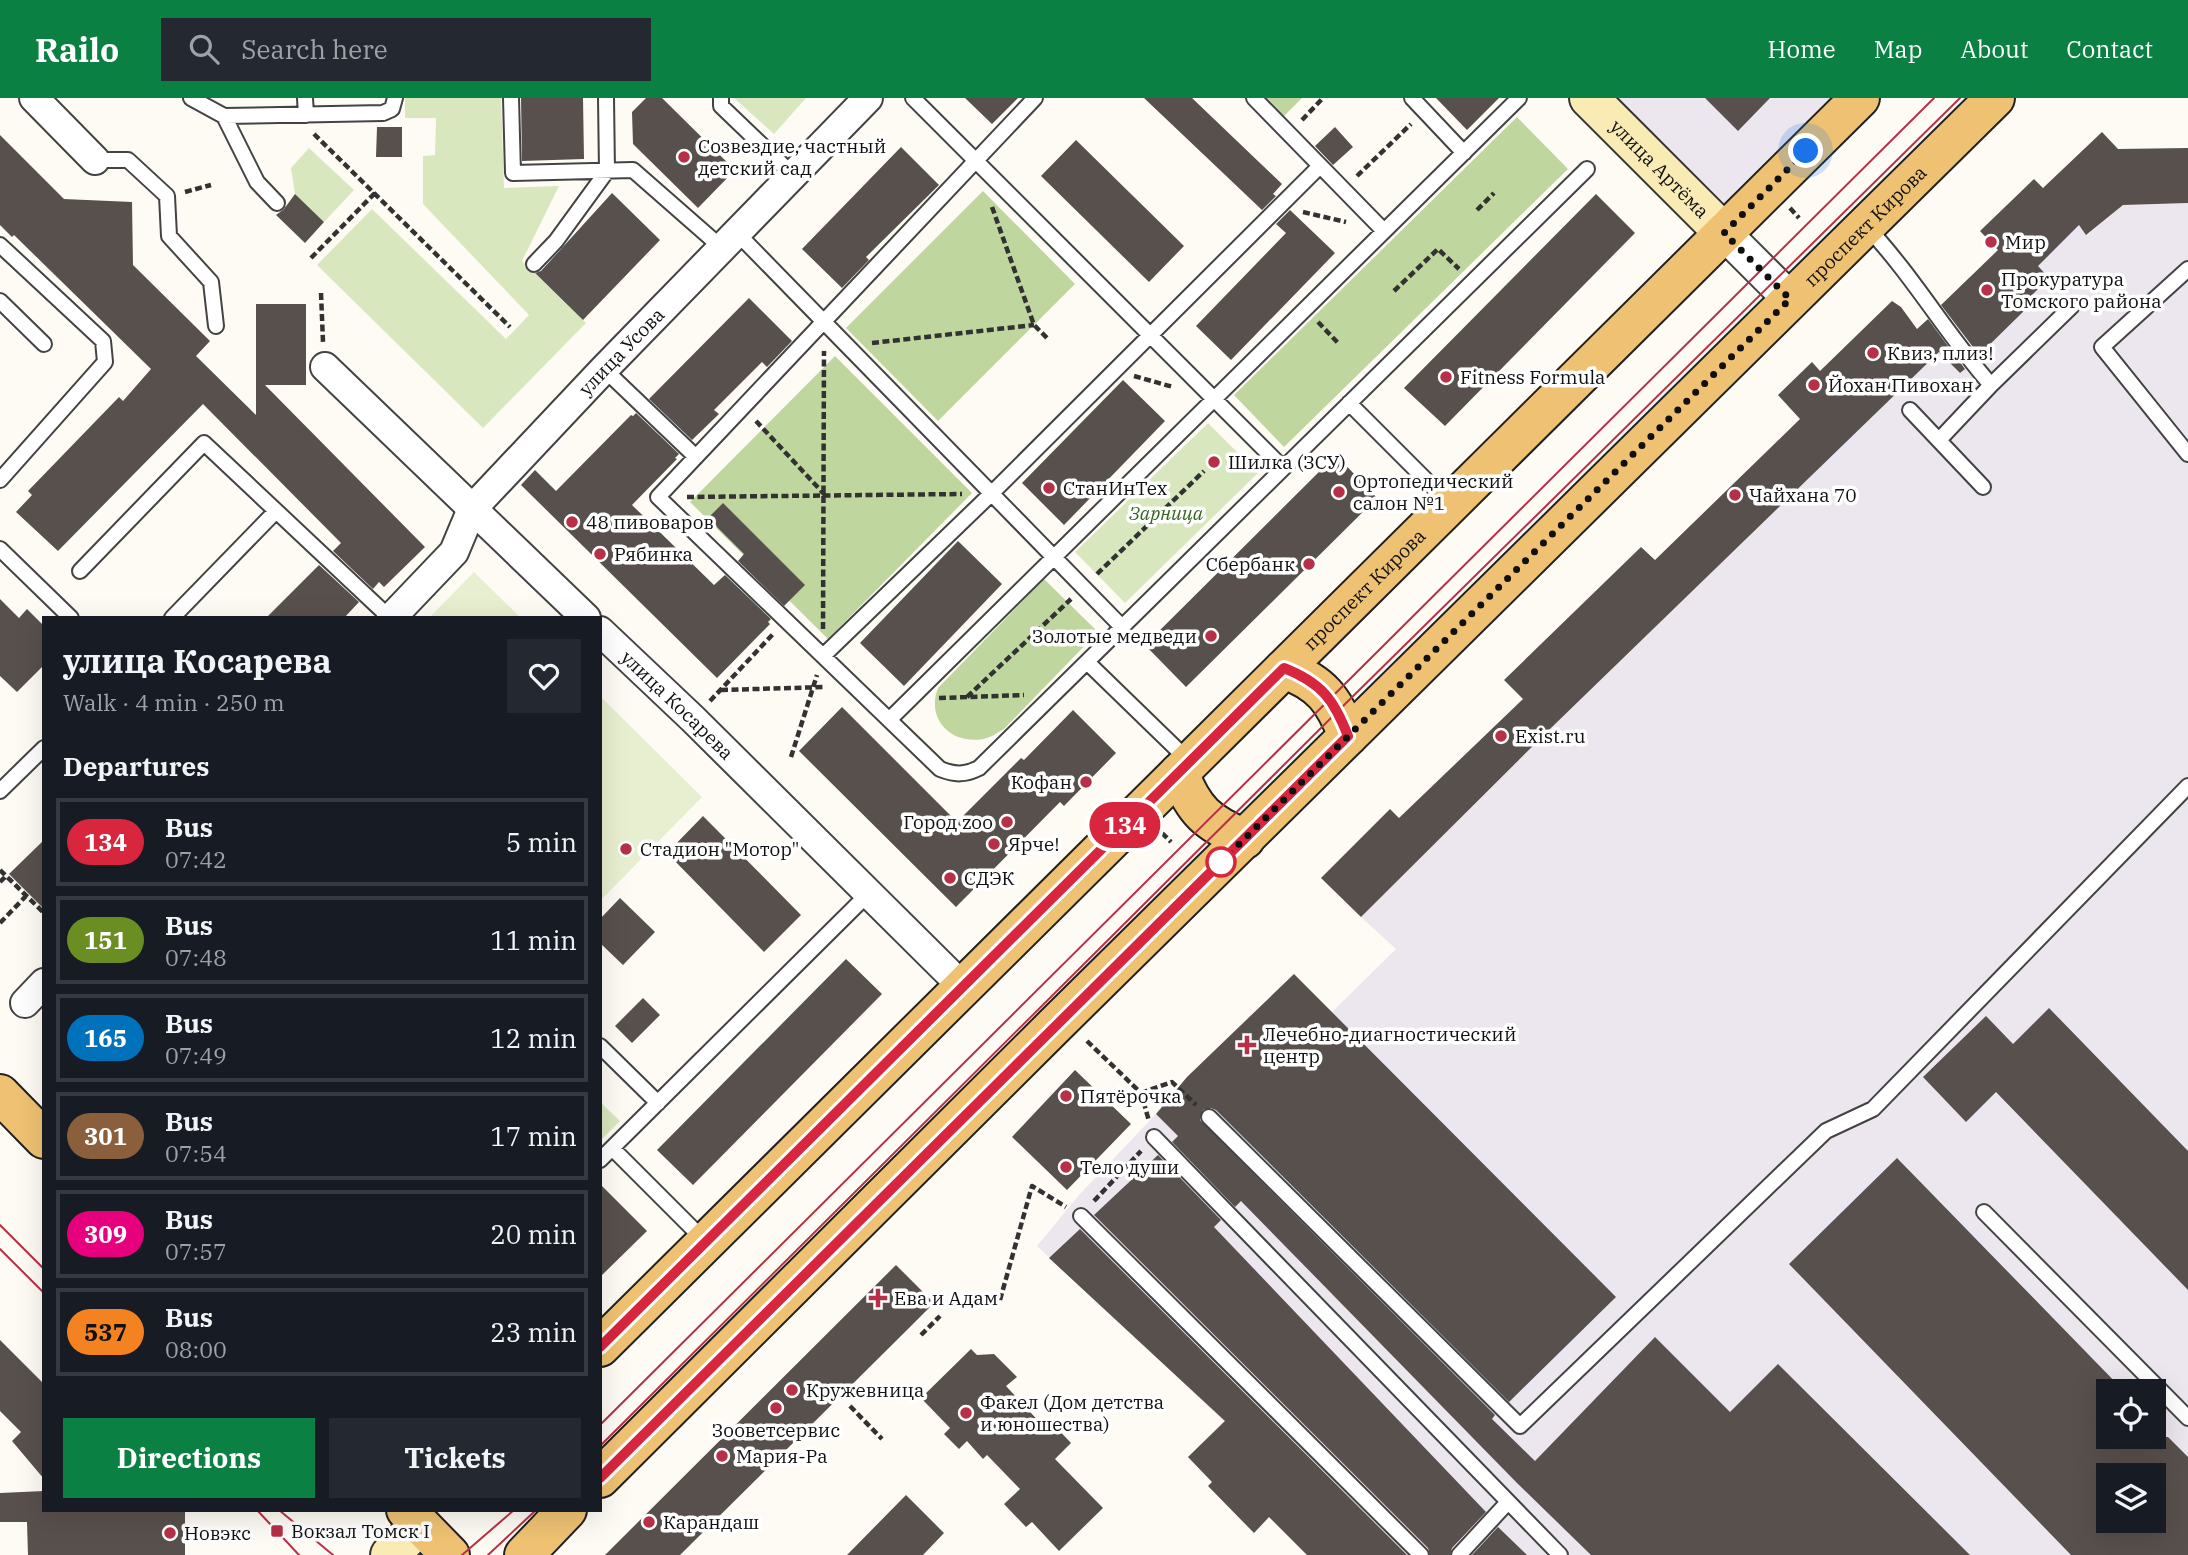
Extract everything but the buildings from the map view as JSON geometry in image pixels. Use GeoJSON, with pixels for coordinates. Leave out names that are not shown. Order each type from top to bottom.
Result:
{"type":"FeatureCollection","features":[{"type":"Feature","properties":{"kind":"main road","name":"улица Артёма"},"geometry":{"type":"LineString","coordinates":[[1590,98],[1724,233]]}},
{"type":"Feature","properties":{"kind":"main road","name":"проспект Кирова"},"geometry":{"type":"LineString","coordinates":[[602,1345],[1860,98]]}},
{"type":"Feature","properties":{"kind":"main road","name":"проспект Кирова"},"geometry":{"type":"LineString","coordinates":[[602,1476],[1995,98]]}},
{"type":"Feature","properties":{"kind":"main road"},"geometry":{"type":"LineString","coordinates":[[1284,668],[1314,683],[1330,698],[1348,736]]}},
{"type":"Feature","properties":{"kind":"main road"},"geometry":{"type":"LineString","coordinates":[[1184,767],[1188,797],[1197,809],[1220,828],[1245,839]]}},
{"type":"Feature","properties":{"kind":"main road"},"geometry":{"type":"LineString","coordinates":[[0,1094],[42,1137]]}},
{"type":"Feature","properties":{"kind":"main road"},"geometry":{"type":"LineString","coordinates":[[524,1555],[565,1512]]}},
{"type":"Feature","properties":{"kind":"main road"},"geometry":{"type":"LineString","coordinates":[[390,1555],[421,1515],[450,1555]]}},
{"type":"Feature","properties":{"kind":"street"},"geometry":{"type":"LineString","coordinates":[[34,98],[95,160]]}},
{"type":"Feature","properties":{"kind":"street","name":"улица Усова"},"geometry":{"type":"LineString","coordinates":[[393,616],[454,552],[472,509],[868,98]]}},
{"type":"Feature","properties":{"kind":"street","name":"улица Артёма"},"geometry":{"type":"LineString","coordinates":[[1724,233],[1790,299]]}},
{"type":"Feature","properties":{"kind":"street"},"geometry":{"type":"LineString","coordinates":[[325,367],[584,616]]}},
{"type":"Feature","properties":{"kind":"street","name":"улица Косарева"},"geometry":{"type":"LineString","coordinates":[[602,633],[962,987]]}},
{"type":"Feature","properties":{"kind":"lane"},"geometry":{"type":"LineString","coordinates":[[191,98],[224,116],[383,113],[392,109],[395,98]]}},
{"type":"Feature","properties":{"kind":"lane"},"geometry":{"type":"LineString","coordinates":[[305,98],[306,115]]}},
{"type":"Feature","properties":{"kind":"lane"},"geometry":{"type":"LineString","coordinates":[[511,98],[513,173],[633,170],[730,241],[824,322],[1122,627]]}},
{"type":"Feature","properties":{"kind":"lane"},"geometry":{"type":"LineString","coordinates":[[534,264],[556,240],[607,171],[606,98]]}},
{"type":"Feature","properties":{"kind":"lane"},"geometry":{"type":"LineString","coordinates":[[721,98],[721,106],[793,175]]}},
{"type":"Feature","properties":{"kind":"lane"},"geometry":{"type":"LineString","coordinates":[[913,98],[1283,468]]}},
{"type":"Feature","properties":{"kind":"lane"},"geometry":{"type":"LineString","coordinates":[[1035,98],[658,497],[940,769],[953,774],[967,774],[979,768],[1587,169]]}},
{"type":"Feature","properties":{"kind":"lane"},"geometry":{"type":"LineString","coordinates":[[1254,98],[1384,232]]}},
{"type":"Feature","properties":{"kind":"lane"},"geometry":{"type":"LineString","coordinates":[[1412,98],[1464,153]]}},
{"type":"Feature","properties":{"kind":"lane"},"geometry":{"type":"LineString","coordinates":[[890,720],[1519,98]]}},
{"type":"Feature","properties":{"kind":"lane"},"geometry":{"type":"LineString","coordinates":[[224,116],[257,182],[277,203]]}},
{"type":"Feature","properties":{"kind":"lane"},"geometry":{"type":"LineString","coordinates":[[95,160],[128,160],[167,196],[169,236],[211,282],[216,326]]}},
{"type":"Feature","properties":{"kind":"lane"},"geometry":{"type":"LineString","coordinates":[[823,656],[991,494],[1320,166]]}},
{"type":"Feature","properties":{"kind":"lane"},"geometry":{"type":"LineString","coordinates":[[1866,226],[1892,254],[1969,360],[1991,385]]}},
{"type":"Feature","properties":{"kind":"lane"},"geometry":{"type":"LineString","coordinates":[[0,245],[103,341],[105,362],[0,480]]}},
{"type":"Feature","properties":{"kind":"lane"},"geometry":{"type":"LineString","coordinates":[[2188,269],[2102,347],[2188,454]]}},
{"type":"Feature","properties":{"kind":"lane"},"geometry":{"type":"LineString","coordinates":[[1939,440],[2072,306]]}},
{"type":"Feature","properties":{"kind":"lane"},"geometry":{"type":"LineString","coordinates":[[3,308],[44,344]]}},
{"type":"Feature","properties":{"kind":"lane"},"geometry":{"type":"LineString","coordinates":[[604,369],[696,457]]}},
{"type":"Feature","properties":{"kind":"lane"},"geometry":{"type":"LineString","coordinates":[[1349,403],[1450,504]]}},
{"type":"Feature","properties":{"kind":"lane"},"geometry":{"type":"LineString","coordinates":[[1910,410],[1983,487]]}},
{"type":"Feature","properties":{"kind":"lane"},"geometry":{"type":"LineString","coordinates":[[80,571],[204,443],[389,616]]}},
{"type":"Feature","properties":{"kind":"lane"},"geometry":{"type":"LineString","coordinates":[[174,616],[275,512]]}},
{"type":"Feature","properties":{"kind":"lane"},"geometry":{"type":"LineString","coordinates":[[0,549],[69,616]]}},
{"type":"Feature","properties":{"kind":"lane"},"geometry":{"type":"LineString","coordinates":[[1087,662],[1184,767]]}},
{"type":"Feature","properties":{"kind":"lane"},"geometry":{"type":"LineString","coordinates":[[0,792],[42,750]]}},
{"type":"Feature","properties":{"kind":"lane"},"geometry":{"type":"LineString","coordinates":[[1209,1118],[1520,1426],[1826,1131],[1872,1109],[2188,786]]}},
{"type":"Feature","properties":{"kind":"lane"},"geometry":{"type":"LineString","coordinates":[[602,1158],[868,894]]}},
{"type":"Feature","properties":{"kind":"lane"},"geometry":{"type":"LineString","coordinates":[[602,1048],[658,1103]]}},
{"type":"Feature","properties":{"kind":"lane"},"geometry":{"type":"LineString","coordinates":[[1154,1137],[1560,1555]]}},
{"type":"Feature","properties":{"kind":"lane"},"geometry":{"type":"LineString","coordinates":[[612,1148],[706,1242]]}},
{"type":"Feature","properties":{"kind":"lane"},"geometry":{"type":"LineString","coordinates":[[1984,1212],[2188,1418]]}},
{"type":"Feature","properties":{"kind":"lane"},"geometry":{"type":"LineString","coordinates":[[1081,1216],[1421,1555]]}},
{"type":"Feature","properties":{"kind":"lane"},"geometry":{"type":"LineString","coordinates":[[1459,1555],[1508,1502]]}},
{"type":"Feature","properties":{"kind":"path"},"geometry":{"type":"LineString","coordinates":[[1289,134],[1323,98]]}},
{"type":"Feature","properties":{"kind":"path"},"geometry":{"type":"LineString","coordinates":[[1343,190],[1424,111]]}},
{"type":"Feature","properties":{"kind":"path"},"geometry":{"type":"LineString","coordinates":[[306,115],[314,134],[510,327]]}},
{"type":"Feature","properties":{"kind":"path"},"geometry":{"type":"LineString","coordinates":[[976,160],[1034,325],[1049,340]]}},
{"type":"Feature","properties":{"kind":"path"},"geometry":{"type":"LineString","coordinates":[[167,196],[211,186]]}},
{"type":"Feature","properties":{"kind":"path"},"geometry":{"type":"LineString","coordinates":[[311,258],[375,193]]}},
{"type":"Feature","properties":{"kind":"path"},"geometry":{"type":"LineString","coordinates":[[1477,210],[1494,193]]}},
{"type":"Feature","properties":{"kind":"path"},"geometry":{"type":"LineString","coordinates":[[1280,206],[1384,232]]}},
{"type":"Feature","properties":{"kind":"path"},"geometry":{"type":"LineString","coordinates":[[1394,291],[1438,249],[1472,282]]}},
{"type":"Feature","properties":{"kind":"path"},"geometry":{"type":"LineString","coordinates":[[321,293],[325,367]]}},
{"type":"Feature","properties":{"kind":"path"},"geometry":{"type":"LineString","coordinates":[[1305,309],[1339,344]]}},
{"type":"Feature","properties":{"kind":"path"},"geometry":{"type":"LineString","coordinates":[[791,757],[823,656],[824,322]]}},
{"type":"Feature","properties":{"kind":"path"},"geometry":{"type":"LineString","coordinates":[[847,346],[1034,325]]}},
{"type":"Feature","properties":{"kind":"path"},"geometry":{"type":"LineString","coordinates":[[1114,371],[1214,399]]}},
{"type":"Feature","properties":{"kind":"path"},"geometry":{"type":"LineString","coordinates":[[743,407],[825,495]]}},
{"type":"Feature","properties":{"kind":"path"},"geometry":{"type":"LineString","coordinates":[[967,697],[1204,471]]}},
{"type":"Feature","properties":{"kind":"path"},"geometry":{"type":"LineString","coordinates":[[658,497],[991,494]]}},
{"type":"Feature","properties":{"kind":"path"},"geometry":{"type":"LineString","coordinates":[[692,719],[786,620]]}},
{"type":"Feature","properties":{"kind":"path"},"geometry":{"type":"LineString","coordinates":[[721,690],[855,687]]}},
{"type":"Feature","properties":{"kind":"path"},"geometry":{"type":"LineString","coordinates":[[910,699],[1054,694]]}},
{"type":"Feature","properties":{"kind":"path"},"geometry":{"type":"LineString","coordinates":[[0,870],[42,912]]}},
{"type":"Feature","properties":{"kind":"path"},"geometry":{"type":"LineString","coordinates":[[0,882],[6,876]]}},
{"type":"Feature","properties":{"kind":"path"},"geometry":{"type":"LineString","coordinates":[[0,923],[26,896]]}},
{"type":"Feature","properties":{"kind":"path"},"geometry":{"type":"LineString","coordinates":[[1000,1300],[1032,1186],[1081,1216],[1154,1137],[1141,1093],[1087,1041]]}},
{"type":"Feature","properties":{"kind":"path"},"geometry":{"type":"LineString","coordinates":[[1141,1093],[1172,1082],[1209,1118]]}},
{"type":"Feature","properties":{"kind":"path"},"geometry":{"type":"LineString","coordinates":[[920,1335],[940,1315]]}},
{"type":"Feature","properties":{"kind":"path"},"geometry":{"type":"LineString","coordinates":[[850,1406],[882,1438]]}},
{"type":"Feature","properties":{"kind":"shaded area"},"geometry":{"type":"Polygon","coordinates":[[[1617,98],[1831,98],[1727,206],[1617,98]]]}},
{"type":"Feature","properties":{"kind":"shaded area"},"geometry":{"type":"Polygon","coordinates":[[[2188,203],[2188,1555],[1307,1555],[1291,1539],[1299,1531],[1277,1509],[1254,1533],[1208,1486],[1212,1482],[1188,1457],[1224,1421],[1037,1246],[1079,1195],[1156,1114],[1331,1013],[1396,949],[1361,917],[1551,728],[1939,352],[1960,373],[2027,307],[2024,303],[2038,266],[2079,225],[2087,235],[2123,205],[2188,203]]]}},
{"type":"Feature","properties":{"kind":"green space"},"geometry":{"type":"Polygon","coordinates":[[[405,98],[501,98],[504,188],[559,186],[522,261],[586,323],[483,428],[317,265],[372,209],[506,339],[529,315],[423,204],[423,156],[435,155],[436,118],[405,118],[405,98]]]}},
{"type":"Feature","properties":{"kind":"green space"},"geometry":{"type":"Polygon","coordinates":[[[734,98],[806,98],[774,134],[734,98]]]}},
{"type":"Feature","properties":{"kind":"green space"},"geometry":{"type":"Polygon","coordinates":[[[1267,98],[1302,98],[1284,116],[1267,98]]]}},
{"type":"Feature","properties":{"kind":"green space"},"geometry":{"type":"Polygon","coordinates":[[[1517,117],[1568,169],[1284,447],[1234,395],[1517,117]]]}},
{"type":"Feature","properties":{"kind":"green space"},"geometry":{"type":"Polygon","coordinates":[[[309,148],[354,190],[324,222],[295,194],[291,168],[309,148]]]}},
{"type":"Feature","properties":{"kind":"green space"},"geometry":{"type":"Polygon","coordinates":[[[983,191],[1075,284],[938,421],[846,328],[983,191]]]}},
{"type":"Feature","properties":{"kind":"green space"},"geometry":{"type":"Polygon","coordinates":[[[835,356],[972,493],[828,639],[690,502],[835,356]]]}},
{"type":"Feature","properties":{"kind":"green space","name":"Зарница"},"geometry":{"type":"Polygon","coordinates":[[[1208,423],[1258,473],[1125,603],[1075,552],[1208,423]]]}},
{"type":"Feature","properties":{"kind":"green space"},"geometry":{"type":"Polygon","coordinates":[[[474,572],[519,616],[431,616],[474,572]]]}},
{"type":"Feature","properties":{"kind":"green space"},"geometry":{"type":"Polygon","coordinates":[[[1044,579],[1098,632],[1004,729],[983,739],[971,740],[951,733],[938,719],[935,709],[938,688],[1044,579]]]}},
{"type":"Feature","properties":{"kind":"green space","name":"Стадион \"Мотор\""},"geometry":{"type":"Polygon","coordinates":[[[602,698],[702,797],[602,899],[602,698]]]}},
{"type":"Feature","properties":{"kind":"green space"},"geometry":{"type":"Polygon","coordinates":[[[602,1104],[620,1121],[602,1139],[602,1104]]]}},
{"type":"Feature","properties":{"kind":"tram line"},"geometry":{"type":"LineString","coordinates":[[602,1423],[1934,98]]}},
{"type":"Feature","properties":{"kind":"tram line"},"geometry":{"type":"LineString","coordinates":[[602,1444],[1338,711],[1960,98]]}},
{"type":"Feature","properties":{"kind":"tram line"},"geometry":{"type":"LineString","coordinates":[[0,1225],[42,1267]]}},
{"type":"Feature","properties":{"kind":"tram line"},"geometry":{"type":"LineString","coordinates":[[0,1249],[42,1291]]}},
{"type":"Feature","properties":{"kind":"tram line"},"geometry":{"type":"LineString","coordinates":[[259,1512],[299,1555]]}},
{"type":"Feature","properties":{"kind":"tram line"},"geometry":{"type":"LineString","coordinates":[[281,1512],[333,1555]]}},
{"type":"Feature","properties":{"kind":"tram line"},"geometry":{"type":"LineString","coordinates":[[462,1555],[512,1512]]}},
{"type":"Feature","properties":{"kind":"tram line"},"geometry":{"type":"LineString","coordinates":[[488,1555],[534,1512]]}},
{"type":"Feature","properties":{"kind":"bus line","name":"134"},"geometry":{"type":"LineString","coordinates":[[602,1345],[1284,668],[1314,683],[1330,698],[1348,736],[602,1476]]}},
{"type":"Feature","properties":{"kind":"place","name":"Созвездие, частный детский сад"},"geometry":{"type":"Point","coordinates":[684,157]}},
{"type":"Feature","properties":{"kind":"place","name":"Мир"},"geometry":{"type":"Point","coordinates":[1991,242]}},
{"type":"Feature","properties":{"kind":"place","name":"Прокуратура Томского района"},"geometry":{"type":"Point","coordinates":[1987,290]}},
{"type":"Feature","properties":{"kind":"place","name":"Квиз, плиз!"},"geometry":{"type":"Point","coordinates":[1873,353]}},
{"type":"Feature","properties":{"kind":"place","name":"Fitness Formula"},"geometry":{"type":"Point","coordinates":[1446,377]}},
{"type":"Feature","properties":{"kind":"place","name":"Йохан Пивохан"},"geometry":{"type":"Point","coordinates":[1814,385]}},
{"type":"Feature","properties":{"kind":"place","name":"Шилка (ЗСУ)"},"geometry":{"type":"Point","coordinates":[1214,462]}},
{"type":"Feature","properties":{"kind":"place","name":"СтанИнТех"},"geometry":{"type":"Point","coordinates":[1049,488]}},
{"type":"Feature","properties":{"kind":"place","name":"Ортопедический салон №1"},"geometry":{"type":"Point","coordinates":[1339,492]}},
{"type":"Feature","properties":{"kind":"place","name":"Чайхана 70"},"geometry":{"type":"Point","coordinates":[1735,495]}},
{"type":"Feature","properties":{"kind":"place","name":"48 пивоваров"},"geometry":{"type":"Point","coordinates":[572,522]}},
{"type":"Feature","properties":{"kind":"place","name":"Рябинка"},"geometry":{"type":"Point","coordinates":[600,554]}},
{"type":"Feature","properties":{"kind":"place","name":"Сбербанк"},"geometry":{"type":"Point","coordinates":[1309,564]}},
{"type":"Feature","properties":{"kind":"place","name":"Золотые медведи"},"geometry":{"type":"Point","coordinates":[1211,636]}},
{"type":"Feature","properties":{"kind":"place","name":"Exist.ru"},"geometry":{"type":"Point","coordinates":[1501,736]}},
{"type":"Feature","properties":{"kind":"place","name":"Кофан"},"geometry":{"type":"Point","coordinates":[1086,782]}},
{"type":"Feature","properties":{"kind":"place","name":"Город zoo"},"geometry":{"type":"Point","coordinates":[1007,822]}},
{"type":"Feature","properties":{"kind":"place","name":"Ярче!"},"geometry":{"type":"Point","coordinates":[994,844]}},
{"type":"Feature","properties":{"kind":"place","name":"Стадион \"Мотор\""},"geometry":{"type":"Point","coordinates":[626,849]}},
{"type":"Feature","properties":{"kind":"place","name":"СДЭК"},"geometry":{"type":"Point","coordinates":[950,878]}},
{"type":"Feature","properties":{"kind":"place","name":"Лечебно-диагностический центр"},"geometry":{"type":"Point","coordinates":[1247,1045]}},
{"type":"Feature","properties":{"kind":"place","name":"Пятёрочка"},"geometry":{"type":"Point","coordinates":[1066,1096]}},
{"type":"Feature","properties":{"kind":"place","name":"Тело души"},"geometry":{"type":"Point","coordinates":[1066,1167]}},
{"type":"Feature","properties":{"kind":"place","name":"Ева и Адам"},"geometry":{"type":"Point","coordinates":[878,1298]}},
{"type":"Feature","properties":{"kind":"place","name":"Кружевница"},"geometry":{"type":"Point","coordinates":[792,1390]}},
{"type":"Feature","properties":{"kind":"place","name":"Зооветсервис"},"geometry":{"type":"Point","coordinates":[776,1408]}},
{"type":"Feature","properties":{"kind":"place","name":"Факел (Дом детства и юношества)"},"geometry":{"type":"Point","coordinates":[966,1413]}},
{"type":"Feature","properties":{"kind":"place","name":"Мария-Ра"},"geometry":{"type":"Point","coordinates":[722,1456]}},
{"type":"Feature","properties":{"kind":"place","name":"Карандаш"},"geometry":{"type":"Point","coordinates":[649,1522]}},
{"type":"Feature","properties":{"kind":"place","name":"Вокзал Томск I"},"geometry":{"type":"Point","coordinates":[277,1531]}},
{"type":"Feature","properties":{"kind":"place","name":"Новэкс"},"geometry":{"type":"Point","coordinates":[170,1533]}},
{"type":"Feature","properties":{"kind":"route"},"geometry":{"type":"LineString","coordinates":[[1221,862],[1790,299],[1724,233],[1806,151]]}}]}
